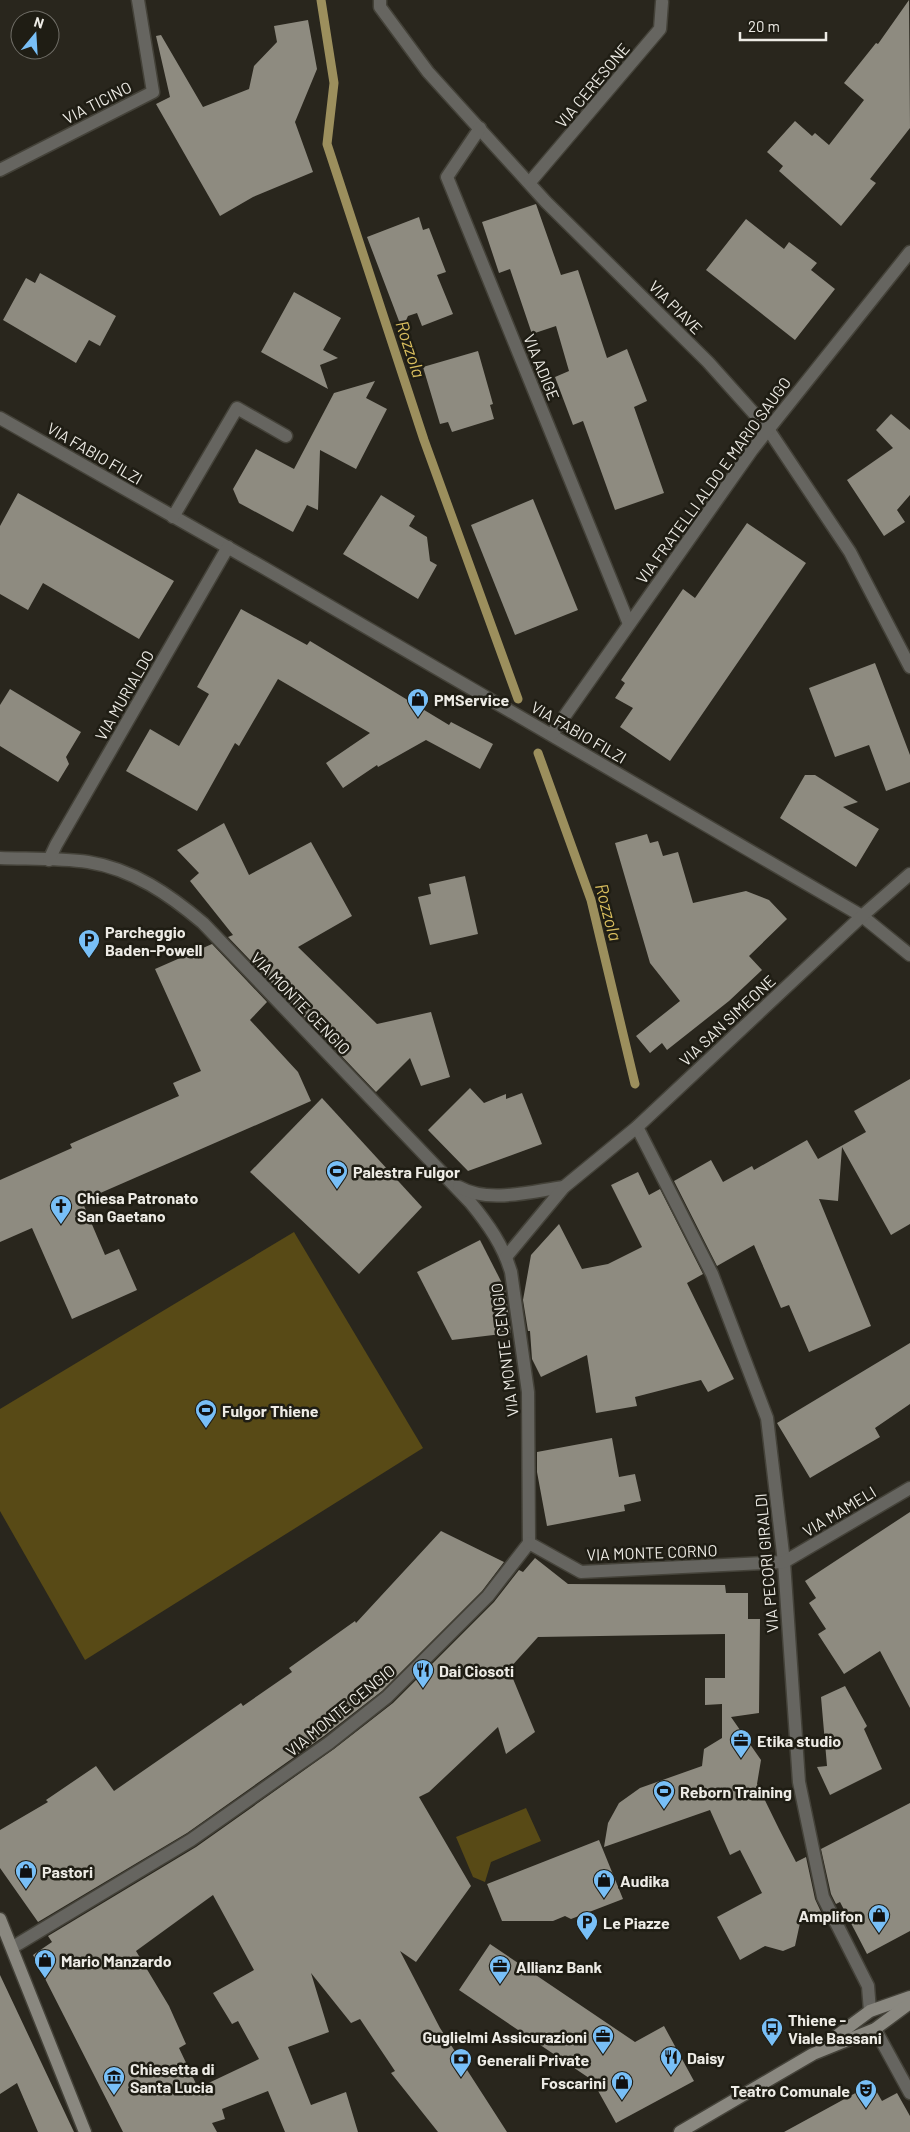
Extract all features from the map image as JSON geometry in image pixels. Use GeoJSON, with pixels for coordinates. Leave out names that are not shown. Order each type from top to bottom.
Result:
{"type":"FeatureCollection","features":[{"type":"Feature","properties":{"kind":"street","name":"VIA TICINO"},"geometry":{"type":"LineString","coordinates":[[0,170],[153,92],[138,0]]}},
{"type":"Feature","properties":{"kind":"street","name":"VIA PIAVE"},"geometry":{"type":"LineString","coordinates":[[380,0],[380,7],[428,72],[530,182],[546,202],[708,362],[768,428],[850,552],[910,667]]}},
{"type":"Feature","properties":{"kind":"street","name":"VIA CERESONE"},"geometry":{"type":"LineString","coordinates":[[530,182],[660,29],[662,2]]}},
{"type":"Feature","properties":{"kind":"street","name":"VIA ADIGE"},"geometry":{"type":"LineString","coordinates":[[480,128],[447,177],[629,624]]}},
{"type":"Feature","properties":{"kind":"street","name":"VIA FRATELLI ALDO E MARIO SAUGO"},"geometry":{"type":"LineString","coordinates":[[552,734],[768,428],[910,252]]}},
{"type":"Feature","properties":{"kind":"street"},"geometry":{"type":"LineString","coordinates":[[173,517],[237,408],[286,436]]}},
{"type":"Feature","properties":{"kind":"street","name":"VIA FABIO FILZI"},"geometry":{"type":"LineString","coordinates":[[0,418],[552,734],[862,916],[910,955]]}},
{"type":"Feature","properties":{"kind":"street","name":"VIA MURIALDO"},"geometry":{"type":"LineString","coordinates":[[49,860],[228,547]]}},
{"type":"Feature","properties":{"kind":"street","name":"VIA MONTE CENGIO"},"geometry":{"type":"LineString","coordinates":[[0,858],[89,862],[121,871],[144,880],[183,906],[202,923],[448,1182],[470,1202],[489,1226],[506,1257],[511,1272],[528,1392],[529,1543],[488,1596],[387,1697],[329,1743],[191,1840],[12,1946]]}},
{"type":"Feature","properties":{"kind":"street","name":"VIA SAN SIMEONE"},"geometry":{"type":"LineString","coordinates":[[506,1257],[564,1187],[638,1127],[862,916],[910,874]]}},
{"type":"Feature","properties":{"kind":"street","name":"VIA PECORI GIRALDI"},"geometry":{"type":"LineString","coordinates":[[638,1127],[712,1274],[767,1418],[784,1562],[799,1782],[823,1897],[868,1986],[870,2011]]}},
{"type":"Feature","properties":{"kind":"street"},"geometry":{"type":"LineString","coordinates":[[448,1182],[464,1190],[495,1196],[564,1187]]}},
{"type":"Feature","properties":{"kind":"street","name":"VIA MAMELI"},"geometry":{"type":"LineString","coordinates":[[784,1562],[910,1488]]}},
{"type":"Feature","properties":{"kind":"street","name":"VIA MONTE CORNO"},"geometry":{"type":"LineString","coordinates":[[529,1543],[581,1572],[784,1562]]}},
{"type":"Feature","properties":{"kind":"street"},"geometry":{"type":"LineString","coordinates":[[0,1919],[85,2132]]}},
{"type":"Feature","properties":{"kind":"street"},"geometry":{"type":"LineString","coordinates":[[680,2132],[813,2054],[870,2011],[910,1998]]}},
{"type":"Feature","properties":{"kind":"street"},"geometry":{"type":"LineString","coordinates":[[813,2054],[875,2029],[910,2003]]}},
{"type":"Feature","properties":{"kind":"street"},"geometry":{"type":"LineString","coordinates":[[875,2029],[910,2093]]}},
{"type":"Feature","properties":{"kind":"shaded area","name":"Fulgor Thiene"},"geometry":{"type":"Polygon","coordinates":[[[294,1232],[423,1448],[85,1660],[0,1511],[0,1409],[294,1232]]]}},
{"type":"Feature","properties":{"kind":"shaded area"},"geometry":{"type":"Polygon","coordinates":[[[526,1808],[541,1841],[491,1862],[485,1882],[473,1877],[456,1837],[526,1808]]]}},
{"type":"Feature","properties":{"kind":"building"},"geometry":{"type":"Polygon","coordinates":[[[909,0],[910,128],[870,179],[876,183],[841,226],[779,171],[783,166],[767,152],[795,121],[812,136],[815,133],[829,145],[864,100],[844,83],[876,43],[878,44],[909,0]]]}},
{"type":"Feature","properties":{"kind":"building"},"geometry":{"type":"Polygon","coordinates":[[[308,20],[317,69],[295,122],[313,172],[253,197],[220,216],[156,104],[170,97],[156,36],[161,35],[203,107],[249,89],[254,66],[277,42],[274,26],[308,20]]]}},
{"type":"Feature","properties":{"kind":"building"},"geometry":{"type":"Polygon","coordinates":[[[536,204],[561,275],[578,270],[607,358],[627,349],[647,401],[634,407],[664,493],[615,510],[583,421],[573,425],[555,377],[569,371],[556,326],[532,334],[510,269],[499,273],[482,222],[536,204]]]}},
{"type":"Feature","properties":{"kind":"building"},"geometry":{"type":"Polygon","coordinates":[[[419,217],[423,230],[429,228],[446,272],[437,275],[453,314],[422,326],[417,313],[408,316],[402,329],[367,237],[419,217]]]}},
{"type":"Feature","properties":{"kind":"building"},"geometry":{"type":"Polygon","coordinates":[[[746,219],[784,249],[789,242],[817,263],[811,270],[835,289],[795,340],[706,270],[746,219]]]}},
{"type":"Feature","properties":{"kind":"building"},"geometry":{"type":"Polygon","coordinates":[[[40,273],[116,316],[100,346],[89,340],[76,363],[3,320],[26,278],[35,283],[40,273]]]}},
{"type":"Feature","properties":{"kind":"building"},"geometry":{"type":"Polygon","coordinates":[[[294,292],[341,318],[323,350],[338,358],[320,365],[328,389],[261,352],[294,292]]]}},
{"type":"Feature","properties":{"kind":"building"},"geometry":{"type":"Polygon","coordinates":[[[478,351],[493,404],[490,405],[494,419],[452,432],[448,422],[440,424],[423,367],[478,351]]]}},
{"type":"Feature","properties":{"kind":"building"},"geometry":{"type":"Polygon","coordinates":[[[375,381],[366,398],[387,409],[356,469],[320,450],[318,510],[307,505],[293,532],[239,503],[233,489],[256,449],[294,469],[334,393],[375,381]]]}},
{"type":"Feature","properties":{"kind":"building"},"geometry":{"type":"Polygon","coordinates":[[[891,414],[910,430],[910,495],[897,510],[905,522],[884,536],[847,480],[893,448],[876,430],[891,414]]]}},
{"type":"Feature","properties":{"kind":"building"},"geometry":{"type":"Polygon","coordinates":[[[18,493],[174,581],[139,639],[43,583],[28,610],[0,594],[0,526],[18,493]]]}},
{"type":"Feature","properties":{"kind":"building"},"geometry":{"type":"Polygon","coordinates":[[[381,495],[415,516],[409,526],[427,537],[430,561],[437,565],[418,599],[343,554],[381,495]]]}},
{"type":"Feature","properties":{"kind":"building"},"geometry":{"type":"Polygon","coordinates":[[[533,499],[578,610],[515,635],[471,525],[533,499]]]}},
{"type":"Feature","properties":{"kind":"building"},"geometry":{"type":"Polygon","coordinates":[[[747,523],[806,563],[670,761],[620,727],[633,708],[615,698],[625,683],[621,680],[683,589],[695,598],[747,523]]]}},
{"type":"Feature","properties":{"kind":"building"},"geometry":{"type":"Polygon","coordinates":[[[241,609],[307,645],[310,641],[449,725],[451,722],[493,744],[480,769],[426,740],[378,767],[377,765],[343,788],[326,763],[370,733],[278,679],[239,746],[235,743],[197,811],[126,771],[150,729],[179,746],[209,694],[197,687],[241,609]]]}},
{"type":"Feature","properties":{"kind":"building"},"geometry":{"type":"Polygon","coordinates":[[[875,663],[910,755],[910,782],[886,791],[869,745],[835,757],[809,688],[875,663]]]}},
{"type":"Feature","properties":{"kind":"building"},"geometry":{"type":"Polygon","coordinates":[[[10,689],[81,732],[66,757],[69,764],[58,782],[0,746],[0,705],[10,689]]]}},
{"type":"Feature","properties":{"kind":"building"},"geometry":{"type":"Polygon","coordinates":[[[805,775],[815,775],[858,802],[843,807],[879,829],[856,867],[780,818],[805,775]]]}},
{"type":"Feature","properties":{"kind":"building"},"geometry":{"type":"Polygon","coordinates":[[[224,823],[249,875],[311,842],[352,916],[298,947],[377,1024],[431,1012],[450,1077],[421,1086],[410,1058],[376,1092],[228,937],[233,935],[190,881],[199,873],[177,850],[224,823]]]}},
{"type":"Feature","properties":{"kind":"building"},"geometry":{"type":"Polygon","coordinates":[[[647,834],[650,843],[658,841],[663,856],[678,852],[693,903],[746,891],[769,900],[787,919],[749,956],[762,970],[729,1001],[667,1050],[662,1043],[650,1053],[636,1036],[680,1001],[650,963],[615,843],[647,834]]]}},
{"type":"Feature","properties":{"kind":"building"},"geometry":{"type":"Polygon","coordinates":[[[465,876],[478,934],[430,945],[418,897],[431,894],[429,884],[465,876]]]}},
{"type":"Feature","properties":{"kind":"building"},"geometry":{"type":"Polygon","coordinates":[[[212,944],[267,1002],[250,1020],[298,1072],[311,1101],[82,1201],[105,1255],[119,1249],[137,1290],[72,1319],[32,1228],[0,1242],[0,1180],[72,1148],[70,1144],[179,1096],[173,1083],[201,1071],[155,969],[212,944]]]}},
{"type":"Feature","properties":{"kind":"building"},"geometry":{"type":"Polygon","coordinates":[[[910,1079],[910,1224],[891,1235],[842,1147],[838,1201],[819,1199],[871,1326],[809,1352],[789,1305],[781,1308],[754,1245],[717,1266],[674,1181],[711,1160],[723,1182],[752,1166],[754,1170],[807,1140],[818,1159],[866,1132],[854,1111],[910,1079]]]}},
{"type":"Feature","properties":{"kind":"building"},"geometry":{"type":"Polygon","coordinates":[[[470,1088],[484,1103],[506,1094],[506,1099],[522,1093],[542,1144],[468,1171],[428,1130],[470,1088]]]}},
{"type":"Feature","properties":{"kind":"building","name":"Palestra Fulgor"},"geometry":{"type":"Polygon","coordinates":[[[322,1098],[422,1207],[359,1274],[250,1172],[322,1098]]]}},
{"type":"Feature","properties":{"kind":"building"},"geometry":{"type":"Polygon","coordinates":[[[638,1172],[649,1195],[660,1189],[703,1274],[687,1283],[734,1379],[708,1392],[701,1380],[635,1397],[637,1406],[596,1413],[587,1355],[541,1377],[532,1359],[530,1331],[528,1331],[523,1300],[531,1255],[559,1224],[582,1269],[608,1264],[642,1247],[611,1185],[638,1172]]]}},
{"type":"Feature","properties":{"kind":"building"},"geometry":{"type":"Polygon","coordinates":[[[480,1240],[505,1289],[511,1333],[452,1340],[417,1272],[480,1240]]]}},
{"type":"Feature","properties":{"kind":"building"},"geometry":{"type":"Polygon","coordinates":[[[910,1343],[910,1404],[875,1428],[880,1437],[810,1478],[777,1423],[910,1343]]]}},
{"type":"Feature","properties":{"kind":"building"},"geometry":{"type":"Polygon","coordinates":[[[612,1438],[619,1477],[635,1474],[641,1501],[624,1505],[625,1511],[547,1526],[537,1472],[537,1452],[612,1438]]]}},
{"type":"Feature","properties":{"kind":"building"},"geometry":{"type":"Polygon","coordinates":[[[910,1512],[910,1708],[880,1651],[844,1674],[818,1634],[826,1629],[809,1603],[816,1598],[805,1581],[910,1512]]]}},
{"type":"Feature","properties":{"kind":"building"},"geometry":{"type":"Polygon","coordinates":[[[441,1531],[504,1562],[482,1591],[382,1691],[324,1736],[187,1833],[38,1922],[0,1868],[0,1830],[48,1802],[46,1800],[96,1766],[114,1791],[241,1703],[243,1706],[292,1672],[289,1668],[355,1621],[356,1623],[441,1531]]]}},
{"type":"Feature","properties":{"kind":"building"},"geometry":{"type":"Polygon","coordinates":[[[535,1558],[568,1584],[725,1585],[726,1593],[748,1593],[748,1619],[760,1619],[759,1713],[731,1717],[761,1760],[757,1784],[796,1862],[806,1857],[815,1899],[821,1912],[800,1923],[795,1946],[783,1951],[765,1946],[740,1960],[717,1917],[762,1893],[740,1850],[730,1855],[710,1810],[604,1847],[608,1823],[619,1803],[640,1788],[702,1766],[704,1749],[722,1738],[722,1704],[705,1705],[705,1678],[725,1678],[725,1634],[538,1637],[509,1669],[535,1732],[506,1754],[498,1727],[429,1792],[419,1797],[471,1886],[416,1962],[400,1951],[440,2028],[507,2132],[438,2132],[391,2073],[395,2071],[360,2019],[351,2023],[311,1973],[329,2032],[288,2047],[311,2105],[346,2092],[358,2132],[285,2132],[268,2091],[222,2109],[225,2119],[212,2123],[217,2132],[123,2132],[33,1955],[52,1942],[48,1936],[196,1847],[334,1749],[393,1703],[494,1602],[519,1570],[523,1572],[535,1558]],[[213,1895],[136,1951],[169,2006],[186,2044],[179,2048],[198,2088],[259,2059],[238,2021],[232,2024],[213,1993],[254,1970],[213,1895]]]}},
{"type":"Feature","properties":{"kind":"building"},"geometry":{"type":"Polygon","coordinates":[[[845,1686],[867,1726],[864,1729],[882,1769],[830,1795],[817,1767],[827,1766],[821,1697],[845,1686]]]}},
{"type":"Feature","properties":{"kind":"building"},"geometry":{"type":"Polygon","coordinates":[[[910,1803],[910,1931],[867,1954],[840,1902],[836,1904],[831,1894],[821,1849],[910,1803]]]}},
{"type":"Feature","properties":{"kind":"building"},"geometry":{"type":"Polygon","coordinates":[[[599,1840],[623,1899],[571,1919],[565,1916],[553,1921],[502,1921],[487,1884],[599,1840]]]}},
{"type":"Feature","properties":{"kind":"building"},"geometry":{"type":"Polygon","coordinates":[[[490,1944],[635,2042],[664,2026],[694,2081],[616,2123],[592,2080],[459,1990],[490,1944]]]}},
{"type":"Feature","properties":{"kind":"building"},"geometry":{"type":"Polygon","coordinates":[[[0,1975],[74,2132],[38,2132],[17,2083],[0,2094],[0,1975]]]}},
{"type":"Feature","properties":{"kind":"building","name":"Teatro Comunale"},"geometry":{"type":"Polygon","coordinates":[[[872,2084],[882,2101],[897,2093],[910,2116],[910,2132],[784,2132],[872,2084]]]}},
{"type":"Feature","properties":{"kind":"waterway","name":"Rozzola"},"geometry":{"type":"LineString","coordinates":[[321,0],[334,83],[327,144],[424,440],[518,699]]}},
{"type":"Feature","properties":{"kind":"waterway","name":"Rozzola"},"geometry":{"type":"LineString","coordinates":[[538,753],[591,900],[635,1084]]}},
{"type":"Feature","properties":{"kind":"place","name":"PMService"},"geometry":{"type":"Point","coordinates":[418,718]}},
{"type":"Feature","properties":{"kind":"place","name":"Parcheggio Baden-Powell"},"geometry":{"type":"Point","coordinates":[89,959]}},
{"type":"Feature","properties":{"kind":"place","name":"Palestra Fulgor"},"geometry":{"type":"Point","coordinates":[337,1190]}},
{"type":"Feature","properties":{"kind":"place","name":"Chiesa Patronato San Gaetano"},"geometry":{"type":"Point","coordinates":[61,1225]}},
{"type":"Feature","properties":{"kind":"place","name":"Fulgor Thiene"},"geometry":{"type":"Point","coordinates":[206,1429]}},
{"type":"Feature","properties":{"kind":"place","name":"Dai Ciosoti"},"geometry":{"type":"Point","coordinates":[423,1689]}},
{"type":"Feature","properties":{"kind":"place","name":"Etika studio"},"geometry":{"type":"Point","coordinates":[741,1759]}},
{"type":"Feature","properties":{"kind":"place","name":"Reborn Training"},"geometry":{"type":"Point","coordinates":[664,1810]}},
{"type":"Feature","properties":{"kind":"place","name":"Pastori"},"geometry":{"type":"Point","coordinates":[26,1890]}},
{"type":"Feature","properties":{"kind":"place","name":"Audika"},"geometry":{"type":"Point","coordinates":[604,1899]}},
{"type":"Feature","properties":{"kind":"place","name":"Amplifon"},"geometry":{"type":"Point","coordinates":[879,1934]}},
{"type":"Feature","properties":{"kind":"place","name":"Le Piazze"},"geometry":{"type":"Point","coordinates":[587,1941]}},
{"type":"Feature","properties":{"kind":"place","name":"Mario Manzardo"},"geometry":{"type":"Point","coordinates":[45,1979]}},
{"type":"Feature","properties":{"kind":"place","name":"Allianz Bank"},"geometry":{"type":"Point","coordinates":[500,1985]}},
{"type":"Feature","properties":{"kind":"place","name":"Thiene - Viale Bassani"},"geometry":{"type":"Point","coordinates":[772,2047]}},
{"type":"Feature","properties":{"kind":"place","name":"Guglielmi Assicurazioni"},"geometry":{"type":"Point","coordinates":[603,2055]}},
{"type":"Feature","properties":{"kind":"place","name":"Daisy"},"geometry":{"type":"Point","coordinates":[671,2076]}},
{"type":"Feature","properties":{"kind":"place","name":"Generali Private"},"geometry":{"type":"Point","coordinates":[461,2078]}},
{"type":"Feature","properties":{"kind":"place","name":"Chiesetta di Santa Lucia"},"geometry":{"type":"Point","coordinates":[114,2096]}},
{"type":"Feature","properties":{"kind":"place","name":"Foscarini"},"geometry":{"type":"Point","coordinates":[622,2101]}},
{"type":"Feature","properties":{"kind":"place","name":"Teatro Comunale"},"geometry":{"type":"Point","coordinates":[866,2109]}}]}
